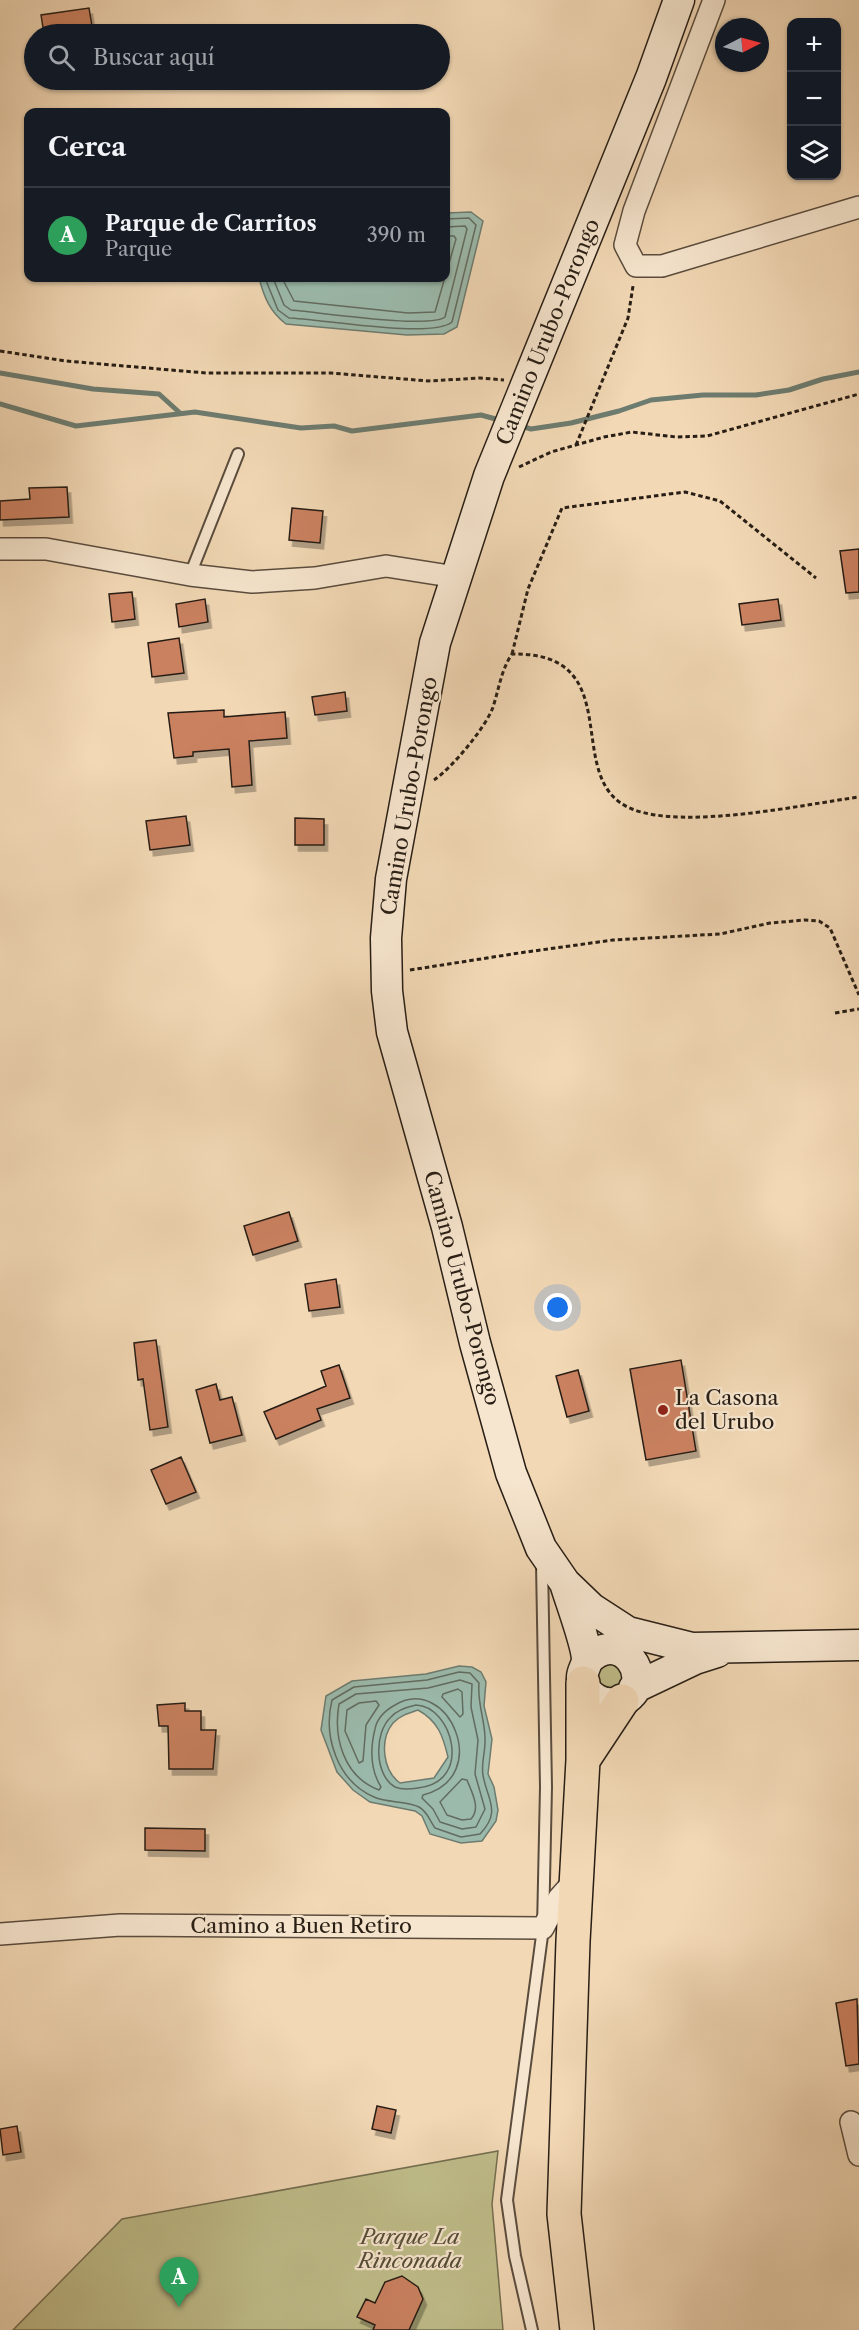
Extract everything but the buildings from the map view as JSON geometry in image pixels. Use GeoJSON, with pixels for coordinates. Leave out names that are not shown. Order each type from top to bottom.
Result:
{"type":"FeatureCollection","features":[{"type":"Feature","properties":{"kind":"main road","name":"Camino Urubo-Porongo"},"geometry":{"type":"LineString","coordinates":[[679,0],[651,78],[489,476],[435,643],[391,879],[386,938],[392,1032],[447,1227],[475,1343],[511,1473],[541,1548],[565,1583],[591,1608],[628,1632],[692,1648],[859,1645]]}},
{"type":"Feature","properties":{"kind":"main road"},"geometry":{"type":"LineString","coordinates":[[565,1583],[589,1694],[596,1700],[604,1703],[628,1695],[694,1659],[731,1648]]}},
{"type":"Feature","properties":{"kind":"main road"},"geometry":{"type":"LineString","coordinates":[[577,2330],[564,2214],[585,1672],[593,1655],[608,1649],[624,1652],[692,1648]]}},
{"type":"Feature","properties":{"kind":"main road"},"geometry":{"type":"LineString","coordinates":[[583,1760],[628,1695],[637,1672],[624,1652]]}},
{"type":"Feature","properties":{"kind":"street"},"geometry":{"type":"LineString","coordinates":[[714,0],[634,211],[626,245],[636,266],[662,266],[859,207]]}},
{"type":"Feature","properties":{"kind":"street"},"geometry":{"type":"LineString","coordinates":[[0,549],[46,549],[190,575],[252,582],[315,578],[386,566],[456,577]]}},
{"type":"Feature","properties":{"kind":"street"},"geometry":{"type":"LineString","coordinates":[[543,1928],[559,1898],[576,1879]]}},
{"type":"Feature","properties":{"kind":"street","name":"Camino a Buen Retiro"},"geometry":{"type":"LineString","coordinates":[[0,1934],[120,1925],[543,1928]]}},
{"type":"Feature","properties":{"kind":"street"},"geometry":{"type":"LineString","coordinates":[[851,2122],[859,2155]]}},
{"type":"Feature","properties":{"kind":"lane"},"geometry":{"type":"LineString","coordinates":[[190,575],[238,454]]}},
{"type":"Feature","properties":{"kind":"lane"},"geometry":{"type":"LineString","coordinates":[[532,2330],[515,2256],[507,2200],[543,1928],[546,1744],[541,1548]]}},
{"type":"Feature","properties":{"kind":"path"},"geometry":{"type":"LineString","coordinates":[[575,446],[628,318],[636,266]]}},
{"type":"Feature","properties":{"kind":"path"},"geometry":{"type":"LineString","coordinates":[[0,351],[66,361],[206,373],[331,373],[428,381],[480,378],[525,387]]}},
{"type":"Feature","properties":{"kind":"path"},"geometry":{"type":"LineString","coordinates":[[489,476],[528,464],[551,452],[632,432],[676,437],[707,436],[859,394]]}},
{"type":"Feature","properties":{"kind":"path"},"geometry":{"type":"LineString","coordinates":[[406,800],[441,775],[470,741],[492,710],[505,664],[512,654],[528,589],[561,508],[685,492],[720,501],[816,578]]}},
{"type":"Feature","properties":{"kind":"path"},"geometry":{"type":"LineString","coordinates":[[512,654],[537,654],[563,665],[574,675],[587,703],[596,759],[608,792],[631,809],[688,817],[724,816],[859,797]]}},
{"type":"Feature","properties":{"kind":"path"},"geometry":{"type":"LineString","coordinates":[[387,974],[519,952],[614,940],[720,934],[805,920],[819,921],[830,928],[859,995]]}},
{"type":"Feature","properties":{"kind":"path"},"geometry":{"type":"LineString","coordinates":[[835,1013],[859,1009]]}},
{"type":"Feature","properties":{"kind":"green space"},"geometry":{"type":"Polygon","coordinates":[[[602,1662],[621,1667],[622,1682],[615,1690],[597,1686],[596,1668],[602,1662]]]}},
{"type":"Feature","properties":{"kind":"green space","name":"Parque La Rinconada"},"geometry":{"type":"Polygon","coordinates":[[[498,2151],[492,2204],[503,2330],[13,2330],[122,2219],[498,2151]]]}},
{"type":"Feature","properties":{"kind":"water"},"geometry":{"type":"Polygon","coordinates":[[[471,212],[483,221],[457,327],[444,334],[407,335],[286,324],[272,309],[266,298],[260,282],[450,282],[450,213],[471,212]]]}},
{"type":"Feature","properties":{"kind":"water"},"geometry":{"type":"Polygon","coordinates":[[[459,1666],[472,1667],[481,1672],[486,1682],[484,1706],[492,1739],[488,1774],[494,1787],[498,1810],[496,1821],[482,1841],[461,1843],[430,1834],[422,1816],[415,1811],[370,1802],[353,1790],[337,1772],[321,1730],[326,1696],[352,1681],[426,1674],[459,1666]],[[418,1710],[404,1715],[393,1723],[386,1738],[387,1763],[394,1778],[400,1783],[434,1778],[448,1757],[439,1730],[425,1714],[418,1710]]]}},
{"type":"Feature","properties":{"kind":"waterway"},"geometry":{"type":"LineString","coordinates":[[521,426],[531,429],[571,423],[651,400],[703,395],[756,395],[789,390],[823,379],[859,372]]}},
{"type":"Feature","properties":{"kind":"waterway"},"geometry":{"type":"LineString","coordinates":[[0,373],[93,389],[159,394],[180,413]]}},
{"type":"Feature","properties":{"kind":"waterway"},"geometry":{"type":"LineString","coordinates":[[0,404],[76,426],[195,412],[301,428],[334,426],[352,431],[481,415],[503,421]]}},
{"type":"Feature","properties":{"kind":"place","name":"La Casona del Urubo"},"geometry":{"type":"Point","coordinates":[663,1410]}},
{"type":"Feature","properties":{"kind":"place","name":"Parque de Carritos"},"geometry":{"type":"Point","coordinates":[179,2307]}}]}
